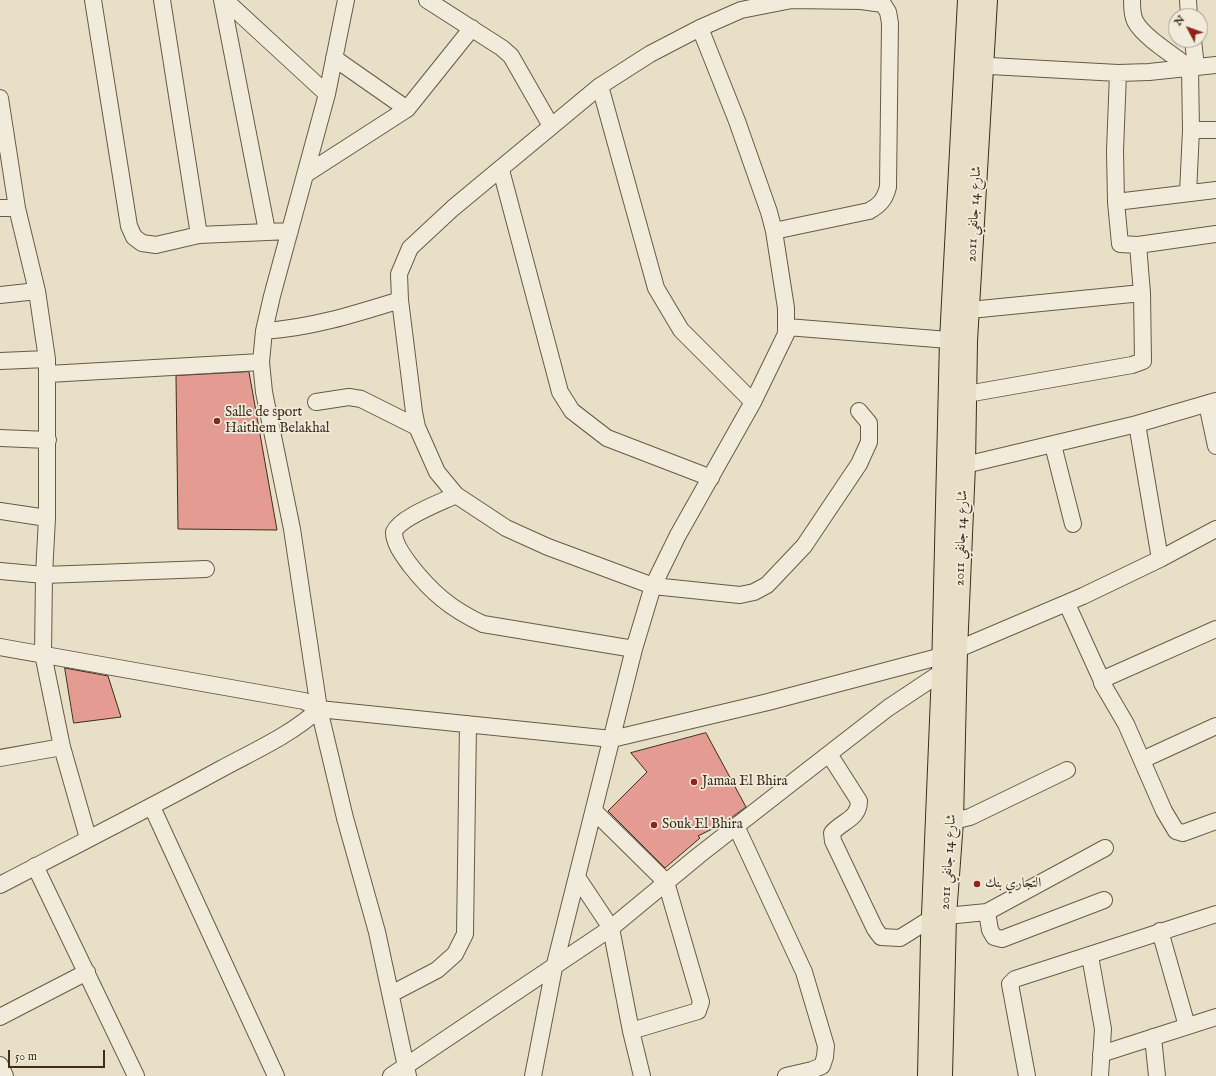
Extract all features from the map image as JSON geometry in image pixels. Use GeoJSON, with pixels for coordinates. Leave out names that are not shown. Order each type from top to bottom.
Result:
{"type":"FeatureCollection","features":[{"type":"Feature","properties":{"kind":"main road","name":"شارع 14 جانفي 2011"},"geometry":{"type":"LineString","coordinates":[[942,1076],[939,917],[953,821],[947,660],[965,464],[967,394],[958,341],[970,310],[974,65],[968,0]]}},
{"type":"Feature","properties":{"kind":"main road","name":"شارع 14 جانفي 2011"},"geometry":{"type":"LineString","coordinates":[[928,1076],[939,917],[958,341],[974,65],[987,0]]}},
{"type":"Feature","properties":{"kind":"street"},"geometry":{"type":"LineString","coordinates":[[93,0],[130,226],[134,237],[142,243],[156,245],[199,235],[290,231]]}},
{"type":"Feature","properties":{"kind":"street"},"geometry":{"type":"LineString","coordinates":[[162,0],[199,235]]}},
{"type":"Feature","properties":{"kind":"street"},"geometry":{"type":"LineString","coordinates":[[223,0],[267,231]]}},
{"type":"Feature","properties":{"kind":"street"},"geometry":{"type":"LineString","coordinates":[[223,0],[327,94]]}},
{"type":"Feature","properties":{"kind":"street"},"geometry":{"type":"LineString","coordinates":[[427,0],[472,28],[502,48],[511,56],[552,126]]}},
{"type":"Feature","properties":{"kind":"street"},"geometry":{"type":"LineString","coordinates":[[774,231],[869,211],[878,206],[885,196],[888,187],[890,23],[888,12],[883,4],[868,1],[792,0],[740,5],[650,54],[600,86],[501,170],[453,208],[410,248],[400,274],[400,300],[406,362],[417,427],[437,472],[456,495],[506,528],[548,547],[653,586],[740,595],[754,592],[772,582],[804,546],[859,464],[869,442],[869,423],[859,412]]}},
{"type":"Feature","properties":{"kind":"street"},"geometry":{"type":"LineString","coordinates":[[1132,0],[1132,13],[1135,22],[1143,32],[1193,67]]}},
{"type":"Feature","properties":{"kind":"street"},"geometry":{"type":"LineString","coordinates":[[344,2],[327,94],[272,296],[264,331],[261,362],[264,392],[292,529],[319,709],[345,818],[377,932],[407,1071]]}},
{"type":"Feature","properties":{"kind":"street"},"geometry":{"type":"LineString","coordinates":[[306,174],[407,109],[472,28]]}},
{"type":"Feature","properties":{"kind":"street"},"geometry":{"type":"LineString","coordinates":[[533,1076],[554,968],[634,649],[653,586],[678,535],[753,402],[782,343],[787,327],[786,308],[774,231],[737,121],[700,28]]}},
{"type":"Feature","properties":{"kind":"street"},"geometry":{"type":"LineString","coordinates":[[1188,193],[1193,48]]}},
{"type":"Feature","properties":{"kind":"street"},"geometry":{"type":"LineString","coordinates":[[334,58],[407,109]]}},
{"type":"Feature","properties":{"kind":"street"},"geometry":{"type":"LineString","coordinates":[[974,65],[1118,73],[1149,72],[1216,66]]}},
{"type":"Feature","properties":{"kind":"street"},"geometry":{"type":"LineString","coordinates":[[1118,73],[1115,151],[1116,202],[1120,244],[1138,245],[1216,234]]}},
{"type":"Feature","properties":{"kind":"street"},"geometry":{"type":"LineString","coordinates":[[600,86],[656,288],[681,330],[753,402]]}},
{"type":"Feature","properties":{"kind":"street"},"geometry":{"type":"LineString","coordinates":[[0,98],[17,208],[37,291],[47,367],[47,518],[44,575],[43,654],[62,747],[88,838]]}},
{"type":"Feature","properties":{"kind":"street"},"geometry":{"type":"LineString","coordinates":[[1191,130],[1216,130]]}},
{"type":"Feature","properties":{"kind":"street"},"geometry":{"type":"LineString","coordinates":[[501,170],[560,392],[572,411],[606,438],[711,478]]}},
{"type":"Feature","properties":{"kind":"street"},"geometry":{"type":"LineString","coordinates":[[1116,202],[1216,190]]}},
{"type":"Feature","properties":{"kind":"street"},"geometry":{"type":"LineString","coordinates":[[0,208],[17,208]]}},
{"type":"Feature","properties":{"kind":"street"},"geometry":{"type":"LineString","coordinates":[[967,394],[1132,365],[1143,361],[1142,293],[1138,245]]}},
{"type":"Feature","properties":{"kind":"street"},"geometry":{"type":"LineString","coordinates":[[0,295],[37,291]]}},
{"type":"Feature","properties":{"kind":"street"},"geometry":{"type":"LineString","coordinates":[[970,310],[1142,293]]}},
{"type":"Feature","properties":{"kind":"street"},"geometry":{"type":"LineString","coordinates":[[264,331],[294,329],[351,315],[400,300]]}},
{"type":"Feature","properties":{"kind":"street"},"geometry":{"type":"LineString","coordinates":[[787,327],[958,341]]}},
{"type":"Feature","properties":{"kind":"street"},"geometry":{"type":"LineString","coordinates":[[0,361],[47,367],[261,362]]}},
{"type":"Feature","properties":{"kind":"street"},"geometry":{"type":"LineString","coordinates":[[316,402],[349,397],[361,399],[417,427]]}},
{"type":"Feature","properties":{"kind":"street"},"geometry":{"type":"LineString","coordinates":[[965,464],[1053,445],[1212,403],[1216,446]]}},
{"type":"Feature","properties":{"kind":"street"},"geometry":{"type":"LineString","coordinates":[[1137,424],[1160,559]]}},
{"type":"Feature","properties":{"kind":"street"},"geometry":{"type":"LineString","coordinates":[[0,438],[48,440]]}},
{"type":"Feature","properties":{"kind":"street"},"geometry":{"type":"LineString","coordinates":[[1053,445],[1073,524]]}},
{"type":"Feature","properties":{"kind":"street"},"geometry":{"type":"LineString","coordinates":[[456,495],[416,514],[399,525],[394,532],[401,553],[435,594],[464,615],[483,624],[634,649]]}},
{"type":"Feature","properties":{"kind":"street"},"geometry":{"type":"LineString","coordinates":[[0,511],[47,518]]}},
{"type":"Feature","properties":{"kind":"street"},"geometry":{"type":"LineString","coordinates":[[0,647],[304,701],[319,709],[612,739],[947,660],[1160,559],[1216,529]]}},
{"type":"Feature","properties":{"kind":"street"},"geometry":{"type":"LineString","coordinates":[[0,571],[44,575],[206,569]]}},
{"type":"Feature","properties":{"kind":"street"},"geometry":{"type":"LineString","coordinates":[[1067,604],[1102,681],[1103,687],[1126,724],[1164,811],[1176,831],[1183,833],[1216,821]]}},
{"type":"Feature","properties":{"kind":"street"},"geometry":{"type":"LineString","coordinates":[[1102,681],[1216,629]]}},
{"type":"Feature","properties":{"kind":"street"},"geometry":{"type":"LineString","coordinates":[[391,1076],[407,1071],[611,928],[736,826],[888,708],[947,660]]}},
{"type":"Feature","properties":{"kind":"street"},"geometry":{"type":"LineString","coordinates":[[0,885],[88,838],[152,807],[297,727],[319,709]]}},
{"type":"Feature","properties":{"kind":"street"},"geometry":{"type":"LineString","coordinates":[[391,994],[437,970],[455,954],[465,934],[468,724]]}},
{"type":"Feature","properties":{"kind":"street"},"geometry":{"type":"LineString","coordinates":[[1142,760],[1216,726]]}},
{"type":"Feature","properties":{"kind":"street"},"geometry":{"type":"LineString","coordinates":[[0,758],[62,747]]}},
{"type":"Feature","properties":{"kind":"street"},"geometry":{"type":"LineString","coordinates":[[829,754],[859,801],[859,809],[856,814],[836,828],[832,833],[833,841],[875,928],[881,937],[900,938],[939,917],[987,912],[1106,848]]}},
{"type":"Feature","properties":{"kind":"street"},"geometry":{"type":"LineString","coordinates":[[953,821],[970,817],[1067,770]]}},
{"type":"Feature","properties":{"kind":"street"},"geometry":{"type":"LineString","coordinates":[[152,807],[276,1076]]}},
{"type":"Feature","properties":{"kind":"street"},"geometry":{"type":"LineString","coordinates":[[594,811],[666,882],[701,1002],[698,1011],[631,1031]]}},
{"type":"Feature","properties":{"kind":"street"},"geometry":{"type":"LineString","coordinates":[[736,826],[804,972],[826,1046],[826,1057],[822,1066],[786,1076]]}},
{"type":"Feature","properties":{"kind":"street"},"geometry":{"type":"LineString","coordinates":[[35,866],[136,1076]]}},
{"type":"Feature","properties":{"kind":"street"},"geometry":{"type":"LineString","coordinates":[[577,877],[611,928],[631,1031],[642,1076]]}},
{"type":"Feature","properties":{"kind":"street"},"geometry":{"type":"LineString","coordinates":[[987,912],[990,930],[994,937],[1002,939],[1104,900]]}},
{"type":"Feature","properties":{"kind":"street"},"geometry":{"type":"LineString","coordinates":[[1027,1076],[1010,984],[1015,979],[1216,914]]}},
{"type":"Feature","properties":{"kind":"street"},"geometry":{"type":"LineString","coordinates":[[1160,931],[1187,1026]]}},
{"type":"Feature","properties":{"kind":"street"},"geometry":{"type":"LineString","coordinates":[[1090,956],[1103,1029],[1100,1076]]}},
{"type":"Feature","properties":{"kind":"street"},"geometry":{"type":"LineString","coordinates":[[0,1017],[87,972]]}},
{"type":"Feature","properties":{"kind":"street"},"geometry":{"type":"LineString","coordinates":[[1101,1054],[1216,1017]]}},
{"type":"Feature","properties":{"kind":"street"},"geometry":{"type":"LineString","coordinates":[[1153,1037],[1157,1076]]}},
{"type":"Feature","properties":{"kind":"street"},"geometry":{"type":"LineString","coordinates":[[0,1065],[5,1076]]}},
{"type":"Feature","properties":{"kind":"building","name":"Salle de sport Haithem Belakhal"},"geometry":{"type":"Polygon","coordinates":[[[249,372],[277,530],[178,529],[176,376],[249,372]]]}},
{"type":"Feature","properties":{"kind":"building"},"geometry":{"type":"Polygon","coordinates":[[[65,668],[108,676],[121,717],[74,723],[65,668]]]}},
{"type":"Feature","properties":{"kind":"building"},"geometry":{"type":"Polygon","coordinates":[[[706,733],[746,807],[724,823],[698,836],[700,838],[665,868],[608,811],[647,772],[631,753],[706,733]]]}},
{"type":"Feature","properties":{"kind":"place","name":"Salle de sport Haithem Belakhal"},"geometry":{"type":"Point","coordinates":[217,421]}},
{"type":"Feature","properties":{"kind":"place","name":"Jamaa El Bhira"},"geometry":{"type":"Point","coordinates":[694,782]}},
{"type":"Feature","properties":{"kind":"place","name":"Souk El Bhira"},"geometry":{"type":"Point","coordinates":[654,825]}},
{"type":"Feature","properties":{"kind":"place","name":"التجاري بنك"},"geometry":{"type":"Point","coordinates":[977,884]}}]}
